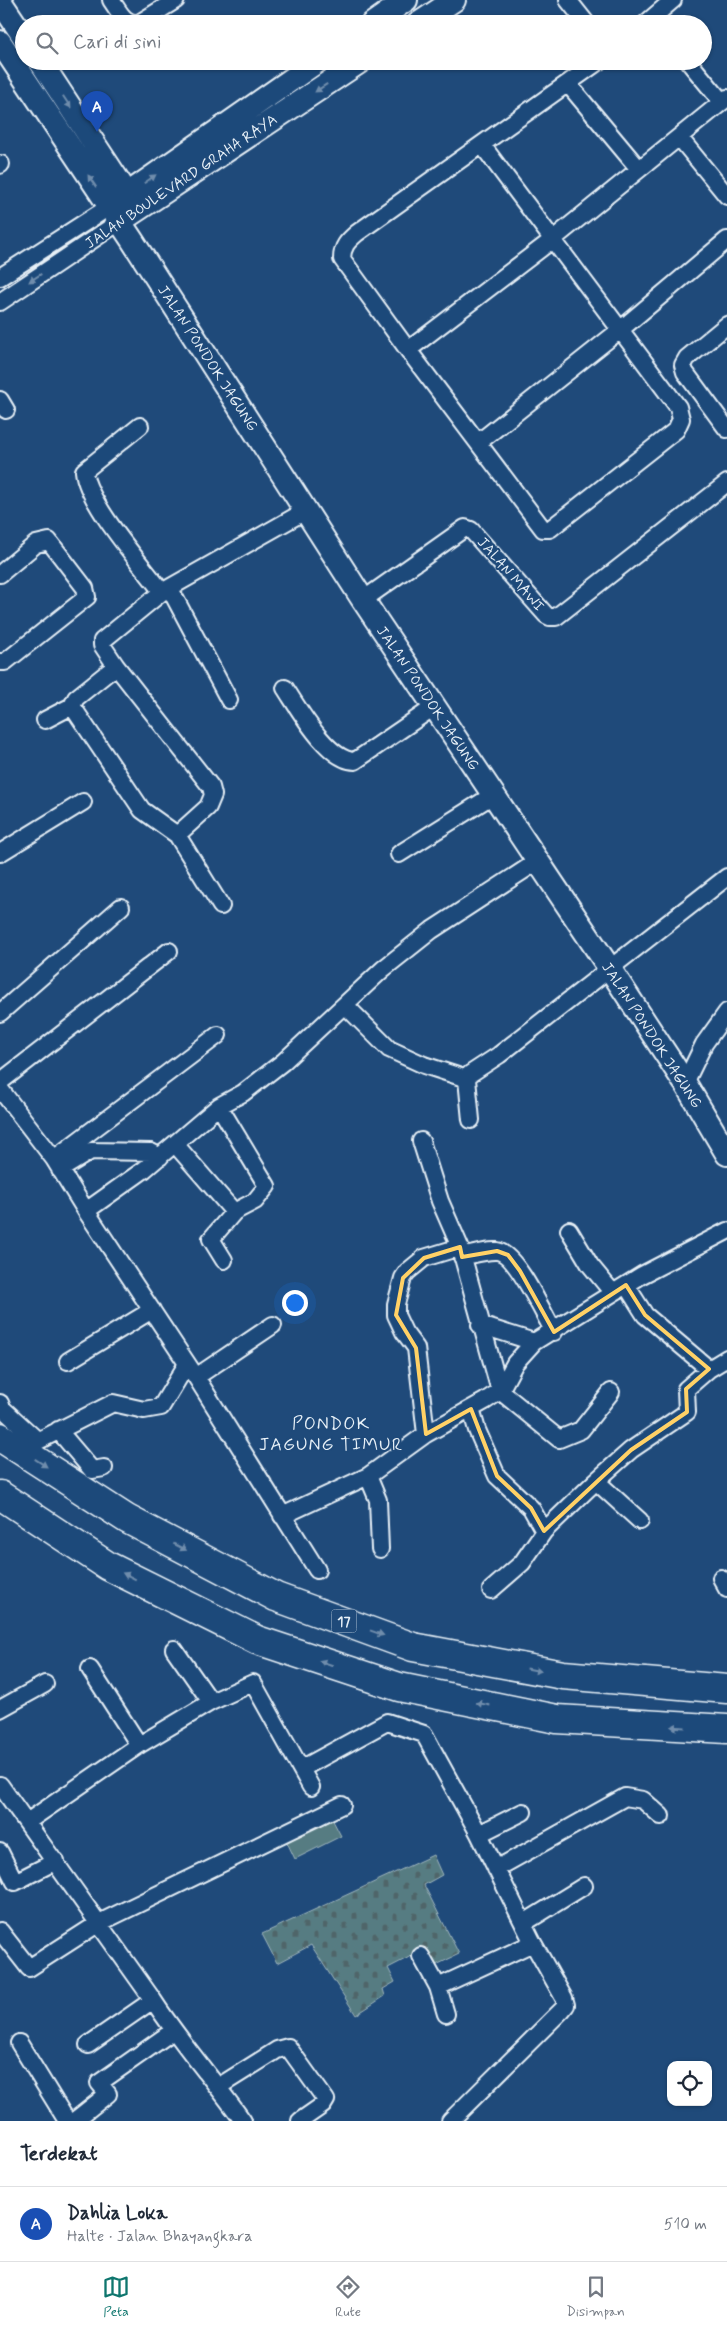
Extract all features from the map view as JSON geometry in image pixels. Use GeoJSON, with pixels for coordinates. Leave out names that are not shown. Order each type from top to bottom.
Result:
{"type":"FeatureCollection","features":[{"type":"Feature","properties":{"kind":"highway","name":"17"},"geometry":{"type":"LineString","coordinates":[[0,1437],[127,1519],[276,1597],[414,1646],[563,1675],[727,1689]]}},
{"type":"Feature","properties":{"kind":"highway"},"geometry":{"type":"LineString","coordinates":[[0,1495],[108,1566],[257,1640],[399,1688],[557,1719],[727,1729]]}},
{"type":"Feature","properties":{"kind":"street"},"geometry":{"type":"LineString","coordinates":[[111,0],[122,15]]}},
{"type":"Feature","properties":{"kind":"street"},"geometry":{"type":"LineString","coordinates":[[152,15],[176,0]]}},
{"type":"Feature","properties":{"kind":"street"},"geometry":{"type":"LineString","coordinates":[[385,15],[406,0]]}},
{"type":"Feature","properties":{"kind":"street"},"geometry":{"type":"LineString","coordinates":[[432,15],[454,0]]}},
{"type":"Feature","properties":{"kind":"street"},"geometry":{"type":"LineString","coordinates":[[568,0],[580,15]]}},
{"type":"Feature","properties":{"kind":"street"},"geometry":{"type":"LineString","coordinates":[[658,15],[673,0]]}},
{"type":"Feature","properties":{"kind":"street"},"geometry":{"type":"LineString","coordinates":[[0,1],[15,24]]}},
{"type":"Feature","properties":{"kind":"street","name":"JALAN PONDOK JAGUNG"},"geometry":{"type":"LineString","coordinates":[[0,42],[15,65]]}},
{"type":"Feature","properties":{"kind":"street","name":"JALAN PONDOK JAGUNG"},"geometry":{"type":"LineString","coordinates":[[19,70],[132,240],[363,600],[610,969],[684,1083],[727,1154]]}},
{"type":"Feature","properties":{"kind":"street"},"geometry":{"type":"LineString","coordinates":[[46,70],[133,202],[132,240]]}},
{"type":"Feature","properties":{"kind":"street","name":"JALAN BOULEVARD GRAHA RAYA"},"geometry":{"type":"LineString","coordinates":[[133,202],[306,70]]}},
{"type":"Feature","properties":{"kind":"street","name":"JALAN BOULEVARD GRAHA RAYA"},"geometry":{"type":"LineString","coordinates":[[0,277],[114,214],[346,70]]}},
{"type":"Feature","properties":{"kind":"street"},"geometry":{"type":"LineString","coordinates":[[482,145],[678,407],[681,420],[676,430],[550,529],[543,529],[408,350],[342,259],[342,251],[347,242],[357,233],[588,70]]}},
{"type":"Feature","properties":{"kind":"street"},"geometry":{"type":"LineString","coordinates":[[408,350],[552,240],[724,100],[696,70]]}},
{"type":"Feature","properties":{"kind":"street"},"geometry":{"type":"LineString","coordinates":[[569,85],[639,169]]}},
{"type":"Feature","properties":{"kind":"street"},"geometry":{"type":"LineString","coordinates":[[679,137],[727,196]]}},
{"type":"Feature","properties":{"kind":"street","name":"JALAN BOULEVARD GRAHA RAYA"},"geometry":{"type":"LineString","coordinates":[[0,302],[114,214]]}},
{"type":"Feature","properties":{"kind":"street"},"geometry":{"type":"LineString","coordinates":[[479,442],[620,330],[727,240]]}},
{"type":"Feature","properties":{"kind":"street"},"geometry":{"type":"LineString","coordinates":[[727,325],[687,358],[683,365],[685,372],[727,429]]}},
{"type":"Feature","properties":{"kind":"street"},"geometry":{"type":"LineString","coordinates":[[140,426],[84,471],[85,482],[103,512],[166,590],[229,700]]}},
{"type":"Feature","properties":{"kind":"street","name":"JALAN MAWI"},"geometry":{"type":"LineString","coordinates":[[363,600],[465,528],[471,530],[546,615],[550,618],[556,617],[727,483]]}},
{"type":"Feature","properties":{"kind":"street"},"geometry":{"type":"LineString","coordinates":[[177,835],[208,807],[213,795],[211,787],[116,666],[102,645],[104,638],[166,590],[307,510]]}},
{"type":"Feature","properties":{"kind":"street"},"geometry":{"type":"LineString","coordinates":[[0,574],[36,544],[49,542],[85,588],[87,597],[5,662],[0,662]]}},
{"type":"Feature","properties":{"kind":"street"},"geometry":{"type":"LineString","coordinates":[[45,720],[72,706],[76,698],[116,666]]}},
{"type":"Feature","properties":{"kind":"street"},"geometry":{"type":"LineString","coordinates":[[285,688],[313,732],[342,758],[349,761],[355,761],[434,707]]}},
{"type":"Feature","properties":{"kind":"street"},"geometry":{"type":"LineString","coordinates":[[72,706],[142,810],[177,835],[221,906]]}},
{"type":"Feature","properties":{"kind":"street"},"geometry":{"type":"LineString","coordinates":[[399,854],[493,795]]}},
{"type":"Feature","properties":{"kind":"street"},"geometry":{"type":"LineString","coordinates":[[0,853],[83,802]]}},
{"type":"Feature","properties":{"kind":"street"},"geometry":{"type":"LineString","coordinates":[[86,1211],[160,1157],[219,1106],[243,1093],[283,1062],[384,969],[432,930],[538,861]]}},
{"type":"Feature","properties":{"kind":"street"},"geometry":{"type":"LineString","coordinates":[[471,1120],[467,1079],[470,1074],[499,1055],[727,877]]}},
{"type":"Feature","properties":{"kind":"street"},"geometry":{"type":"LineString","coordinates":[[0,1014],[121,907]]}},
{"type":"Feature","properties":{"kind":"street"},"geometry":{"type":"LineString","coordinates":[[0,1082],[169,951]]}},
{"type":"Feature","properties":{"kind":"street"},"geometry":{"type":"LineString","coordinates":[[346,1006],[389,1049],[424,1065],[467,1079]]}},
{"type":"Feature","properties":{"kind":"street"},"geometry":{"type":"LineString","coordinates":[[684,1083],[704,1044],[727,1012]]}},
{"type":"Feature","properties":{"kind":"street"},"geometry":{"type":"LineString","coordinates":[[57,1164],[218,1035]]}},
{"type":"Feature","properties":{"kind":"street"},"geometry":{"type":"LineString","coordinates":[[0,1089],[57,1164],[192,1371],[317,1570]]}},
{"type":"Feature","properties":{"kind":"street"},"geometry":{"type":"LineString","coordinates":[[219,1106],[267,1186],[255,1201],[234,1212],[211,1240],[224,1260]]}},
{"type":"Feature","properties":{"kind":"street"},"geometry":{"type":"LineString","coordinates":[[421,1141],[440,1201],[461,1252],[500,1391],[559,1439],[581,1430],[611,1392]]}},
{"type":"Feature","properties":{"kind":"street"},"geometry":{"type":"LineString","coordinates":[[175,1144],[234,1212]]}},
{"type":"Feature","properties":{"kind":"street"},"geometry":{"type":"LineString","coordinates":[[57,1164],[91,1151],[151,1152],[160,1157]]}},
{"type":"Feature","properties":{"kind":"street"},"geometry":{"type":"LineString","coordinates":[[569,1230],[590,1264],[619,1289],[644,1315],[709,1370]]}},
{"type":"Feature","properties":{"kind":"street"},"geometry":{"type":"LineString","coordinates":[[282,1516],[368,1476],[426,1434],[500,1391],[515,1363],[534,1342],[554,1332],[619,1289],[727,1232]]}},
{"type":"Feature","properties":{"kind":"street"},"geometry":{"type":"LineString","coordinates":[[426,1434],[416,1348],[404,1332],[396,1315],[396,1304],[403,1278],[407,1272],[424,1258],[461,1252],[497,1251],[508,1255],[520,1271],[554,1332]]}},
{"type":"Feature","properties":{"kind":"street"},"geometry":{"type":"LineString","coordinates":[[68,1361],[152,1310]]}},
{"type":"Feature","properties":{"kind":"street"},"geometry":{"type":"LineString","coordinates":[[480,1325],[534,1342]]}},
{"type":"Feature","properties":{"kind":"street"},"geometry":{"type":"LineString","coordinates":[[0,1403],[36,1441],[113,1403],[144,1410],[161,1407],[192,1371],[273,1326]]}},
{"type":"Feature","properties":{"kind":"street"},"geometry":{"type":"LineString","coordinates":[[490,1590],[522,1563],[544,1531],[596,1481],[631,1450],[687,1412],[686,1390],[709,1370],[727,1358]]}},
{"type":"Feature","properties":{"kind":"street"},"geometry":{"type":"LineString","coordinates":[[471,1409],[477,1430],[497,1476],[531,1508],[544,1531]]}},
{"type":"Feature","properties":{"kind":"street"},"geometry":{"type":"LineString","coordinates":[[58,1430],[92,1470],[104,1468]]}},
{"type":"Feature","properties":{"kind":"street"},"geometry":{"type":"LineString","coordinates":[[368,1476],[378,1500],[380,1549]]}},
{"type":"Feature","properties":{"kind":"street"},"geometry":{"type":"LineString","coordinates":[[596,1481],[640,1521]]}},
{"type":"Feature","properties":{"kind":"street"},"geometry":{"type":"LineString","coordinates":[[174,1650],[211,1702]]}},
{"type":"Feature","properties":{"kind":"street"},"geometry":{"type":"LineString","coordinates":[[90,1669],[139,1745]]}},
{"type":"Feature","properties":{"kind":"street"},"geometry":{"type":"LineString","coordinates":[[27,1822],[139,1745],[211,1702],[253,1683],[311,1788]]}},
{"type":"Feature","properties":{"kind":"street"},"geometry":{"type":"LineString","coordinates":[[0,1709],[45,1684]]}},
{"type":"Feature","properties":{"kind":"street"},"geometry":{"type":"LineString","coordinates":[[301,1769],[387,1722],[424,1734],[479,1834],[533,1943],[566,2004],[450,2121]]}},
{"type":"Feature","properties":{"kind":"street"},"geometry":{"type":"LineString","coordinates":[[1,1790],[56,1861],[173,2031],[243,2121]]}},
{"type":"Feature","properties":{"kind":"street"},"geometry":{"type":"LineString","coordinates":[[496,1869],[625,1797],[643,1800],[661,1816]]}},
{"type":"Feature","properties":{"kind":"street"},"geometry":{"type":"LineString","coordinates":[[0,1932],[29,1968],[99,1923],[342,1805]]}},
{"type":"Feature","properties":{"kind":"street"},"geometry":{"type":"LineString","coordinates":[[479,1834],[523,1812]]}},
{"type":"Feature","properties":{"kind":"street"},"geometry":{"type":"LineString","coordinates":[[0,1852],[15,1882],[56,1861]]}},
{"type":"Feature","properties":{"kind":"street"},"geometry":{"type":"LineString","coordinates":[[524,1923],[584,1886]]}},
{"type":"Feature","properties":{"kind":"street"},"geometry":{"type":"LineString","coordinates":[[438,1987],[533,1943]]}},
{"type":"Feature","properties":{"kind":"street"},"geometry":{"type":"LineString","coordinates":[[422,1956],[438,1987],[446,2014]]}},
{"type":"Feature","properties":{"kind":"street"},"geometry":{"type":"LineString","coordinates":[[88,2045],[153,2000]]}},
{"type":"Feature","properties":{"kind":"street"},"geometry":{"type":"LineString","coordinates":[[74,2121],[108,2094],[99,2083],[173,2031]]}},
{"type":"Feature","properties":{"kind":"street"},"geometry":{"type":"LineString","coordinates":[[19,2043],[67,2121]]}},
{"type":"Feature","properties":{"kind":"street"},"geometry":{"type":"LineString","coordinates":[[218,2087],[277,2050],[288,2047],[326,2100],[323,2106],[300,2121]]}},
{"type":"Feature","properties":{"kind":"highlighted area"},"geometry":{"type":"Polygon","coordinates":[[[460,1247],[462,1257],[497,1251],[508,1255],[520,1271],[554,1332],[626,1285],[645,1315],[709,1369],[686,1389],[687,1412],[631,1450],[544,1531],[531,1508],[497,1476],[471,1409],[426,1434],[416,1348],[396,1315],[403,1278],[424,1258],[460,1247]]]}},
{"type":"Feature","properties":{"kind":"green space"},"geometry":{"type":"Polygon","coordinates":[[[330,1815],[341,1836],[295,1859],[285,1838],[330,1815]]]}},
{"type":"Feature","properties":{"kind":"green space"},"geometry":{"type":"Polygon","coordinates":[[[433,1855],[442,1875],[424,1885],[459,1954],[430,1968],[423,1950],[388,1968],[395,1982],[383,1989],[385,1996],[356,2015],[311,1945],[277,1963],[262,1934],[433,1855]]]}},
{"type":"Feature","properties":{"kind":"place","name":"Dahlia Loka"},"geometry":{"type":"Point","coordinates":[97,132]}},
{"type":"Feature","properties":{"kind":"district","name":"PONDOK JAGUNG TIMUR"},"geometry":{"type":"Point","coordinates":[331,1434]}}]}
